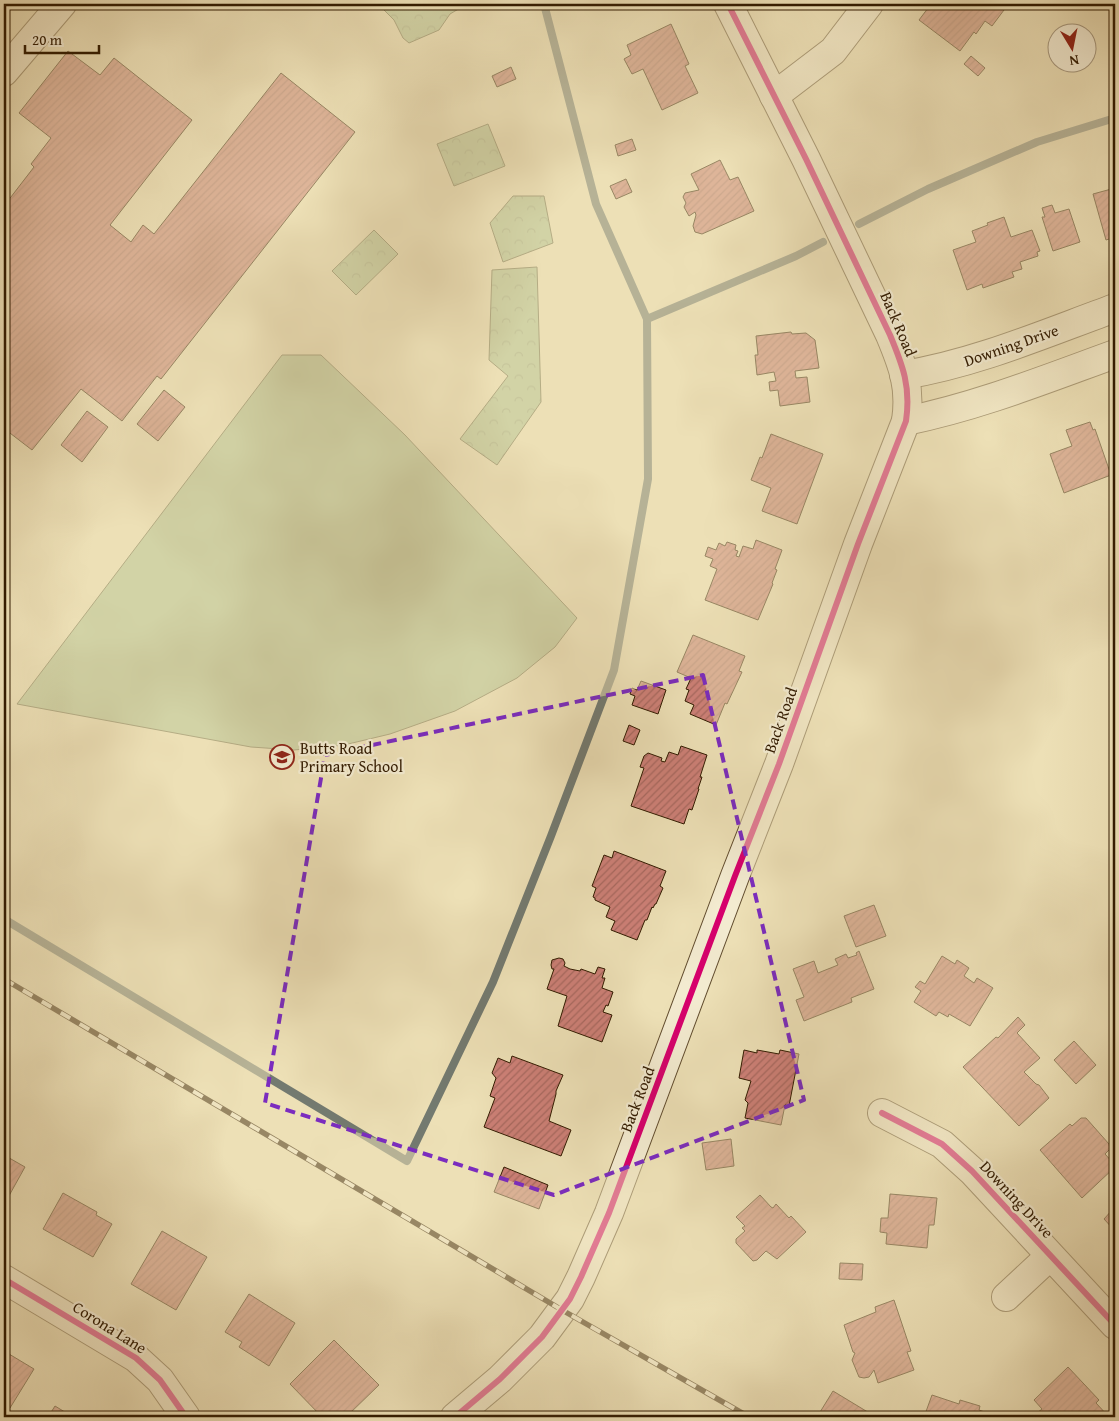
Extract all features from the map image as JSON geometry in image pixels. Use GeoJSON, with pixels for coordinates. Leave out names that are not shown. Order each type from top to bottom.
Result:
{"type":"FeatureCollection","features":[{"type":"Feature","properties":{"kind":"street"},"geometry":{"type":"LineString","coordinates":[[4,72],[62,4]]}},
{"type":"Feature","properties":{"kind":"street","name":"Back Road"},"geometry":{"type":"LineString","coordinates":[[455,1417],[500,1379],[542,1337],[570,1299],[581,1277],[609,1213],[779,764],[858,544],[906,421],[909,402],[902,363],[728,4]]}},
{"type":"Feature","properties":{"kind":"street"},"geometry":{"type":"LineString","coordinates":[[774,96],[833,51],[869,4]]}},
{"type":"Feature","properties":{"kind":"street","name":"Downing Drive"},"geometry":{"type":"LineString","coordinates":[[904,374],[938,369],[987,355],[1115,308]]}},
{"type":"Feature","properties":{"kind":"street"},"geometry":{"type":"LineString","coordinates":[[906,421],[947,412],[1010,392],[1115,354]]}},
{"type":"Feature","properties":{"kind":"street","name":"Downing Drive"},"geometry":{"type":"LineString","coordinates":[[882,1113],[942,1144],[972,1171],[1115,1325]]}},
{"type":"Feature","properties":{"kind":"street"},"geometry":{"type":"LineString","coordinates":[[1006,1297],[1050,1256]]}},
{"type":"Feature","properties":{"kind":"street","name":"Corona Lane"},"geometry":{"type":"LineString","coordinates":[[4,1279],[136,1358],[160,1380],[186,1417]]}},
{"type":"Feature","properties":{"kind":"highlighted area"},"geometry":{"type":"Polygon","coordinates":[[[703,675],[804,1100],[554,1195],[265,1103],[325,755],[703,675]]]}},
{"type":"Feature","properties":{"kind":"green space"},"geometry":{"type":"Polygon","coordinates":[[[378,4],[406,4],[408,6],[413,4],[467,4],[450,14],[439,30],[409,43],[403,38],[394,20],[378,4]]]}},
{"type":"Feature","properties":{"kind":"green space"},"geometry":{"type":"Polygon","coordinates":[[[488,124],[505,166],[454,186],[437,144],[488,124]]]}},
{"type":"Feature","properties":{"kind":"green space"},"geometry":{"type":"Polygon","coordinates":[[[513,196],[544,196],[553,243],[503,262],[490,223],[513,196]]]}},
{"type":"Feature","properties":{"kind":"green space"},"geometry":{"type":"Polygon","coordinates":[[[374,230],[398,254],[356,295],[332,271],[374,230]]]}},
{"type":"Feature","properties":{"kind":"green space"},"geometry":{"type":"Polygon","coordinates":[[[537,267],[541,402],[497,465],[460,439],[508,376],[489,360],[492,270],[537,267]]]}},
{"type":"Feature","properties":{"kind":"green space"},"geometry":{"type":"Polygon","coordinates":[[[282,355],[321,355],[405,435],[577,618],[555,647],[517,678],[455,711],[390,734],[344,745],[294,750],[251,747],[17,704],[282,355]]]}},
{"type":"Feature","properties":{"kind":"building"},"geometry":{"type":"Polygon","coordinates":[[[931,4],[995,4],[1004,10],[992,26],[985,21],[960,51],[919,20],[931,4]]]}},
{"type":"Feature","properties":{"kind":"building"},"geometry":{"type":"Polygon","coordinates":[[[671,24],[689,64],[685,66],[698,93],[662,110],[643,69],[632,74],[624,59],[631,55],[627,45],[671,24]]]}},
{"type":"Feature","properties":{"kind":"building"},"geometry":{"type":"Polygon","coordinates":[[[68,51],[100,75],[114,58],[192,120],[110,225],[131,242],[143,225],[154,234],[281,73],[355,132],[161,379],[157,376],[122,421],[81,389],[32,450],[6,430],[4,433],[4,206],[34,167],[31,164],[51,138],[19,113],[68,51]]]}},
{"type":"Feature","properties":{"kind":"building"},"geometry":{"type":"Polygon","coordinates":[[[971,56],[985,68],[978,76],[964,64],[971,56]]]}},
{"type":"Feature","properties":{"kind":"building"},"geometry":{"type":"Polygon","coordinates":[[[511,67],[516,79],[497,87],[492,76],[511,67]]]}},
{"type":"Feature","properties":{"kind":"building"},"geometry":{"type":"Polygon","coordinates":[[[632,139],[636,150],[618,156],[615,145],[632,139]]]}},
{"type":"Feature","properties":{"kind":"building"},"geometry":{"type":"Polygon","coordinates":[[[720,160],[730,180],[738,177],[754,211],[702,234],[695,232],[693,226],[695,212],[689,216],[684,207],[686,203],[683,197],[685,193],[699,190],[691,174],[720,160]]]}},
{"type":"Feature","properties":{"kind":"building"},"geometry":{"type":"Polygon","coordinates":[[[626,179],[632,192],[616,199],[610,186],[626,179]]]}},
{"type":"Feature","properties":{"kind":"building"},"geometry":{"type":"Polygon","coordinates":[[[1115,188],[1115,237],[1106,240],[1093,194],[1115,188]]]}},
{"type":"Feature","properties":{"kind":"building"},"geometry":{"type":"Polygon","coordinates":[[[1052,205],[1055,213],[1069,209],[1080,242],[1053,251],[1042,217],[1045,217],[1042,208],[1052,205]]]}},
{"type":"Feature","properties":{"kind":"building"},"geometry":{"type":"Polygon","coordinates":[[[1004,217],[1011,237],[1032,230],[1040,251],[1037,252],[1038,256],[1020,262],[1022,269],[1012,272],[1014,277],[983,288],[982,284],[967,290],[953,250],[976,242],[972,231],[1004,217]]]}},
{"type":"Feature","properties":{"kind":"building"},"geometry":{"type":"Polygon","coordinates":[[[791,332],[792,334],[806,333],[815,340],[819,368],[795,371],[796,378],[807,377],[810,402],[780,406],[778,390],[770,391],[769,382],[776,381],[774,372],[757,375],[755,355],[758,355],[756,336],[791,332]]]}},
{"type":"Feature","properties":{"kind":"building"},"geometry":{"type":"Polygon","coordinates":[[[164,390],[185,407],[158,441],[137,424],[164,390]]]}},
{"type":"Feature","properties":{"kind":"building"},"geometry":{"type":"Polygon","coordinates":[[[87,411],[108,427],[82,462],[61,445],[87,411]]]}},
{"type":"Feature","properties":{"kind":"building"},"geometry":{"type":"Polygon","coordinates":[[[1090,422],[1093,430],[1095,429],[1111,475],[1064,493],[1050,454],[1072,446],[1066,430],[1090,422]]]}},
{"type":"Feature","properties":{"kind":"building"},"geometry":{"type":"Polygon","coordinates":[[[771,434],[823,454],[797,524],[762,511],[771,488],[751,480],[771,434]]]}},
{"type":"Feature","properties":{"kind":"building"},"geometry":{"type":"Polygon","coordinates":[[[756,540],[782,550],[775,569],[777,570],[773,584],[758,620],[705,600],[717,569],[710,566],[713,559],[705,556],[708,547],[716,550],[719,543],[725,546],[727,542],[736,545],[735,550],[738,551],[736,556],[739,557],[743,546],[753,549],[756,540]]]}},
{"type":"Feature","properties":{"kind":"building"},"geometry":{"type":"Polygon","coordinates":[[[693,635],[745,656],[739,671],[742,672],[727,704],[725,703],[716,725],[690,714],[694,705],[685,701],[689,690],[686,689],[691,678],[677,672],[693,635]]]}},
{"type":"Feature","properties":{"kind":"building"},"geometry":{"type":"Polygon","coordinates":[[[641,681],[666,690],[658,714],[632,705],[635,696],[630,694],[632,688],[637,690],[641,681]]]}},
{"type":"Feature","properties":{"kind":"building"},"geometry":{"type":"Polygon","coordinates":[[[629,725],[640,730],[634,745],[623,741],[629,725]]]}},
{"type":"Feature","properties":{"kind":"building"},"geometry":{"type":"Polygon","coordinates":[[[681,746],[707,755],[692,810],[689,809],[684,824],[631,806],[644,768],[640,767],[644,756],[648,753],[662,758],[661,761],[665,762],[669,752],[678,755],[681,746]]]}},
{"type":"Feature","properties":{"kind":"building"},"geometry":{"type":"Polygon","coordinates":[[[614,851],[666,871],[660,886],[663,888],[647,920],[645,920],[637,940],[611,930],[615,921],[606,917],[610,907],[595,900],[593,897],[596,888],[592,886],[604,855],[612,858],[614,851]]]}},
{"type":"Feature","properties":{"kind":"building"},"geometry":{"type":"Polygon","coordinates":[[[874,905],[886,936],[856,947],[844,916],[874,905]]]}},
{"type":"Feature","properties":{"kind":"building"},"geometry":{"type":"Polygon","coordinates":[[[859,951],[874,989],[851,998],[852,1002],[804,1021],[796,1000],[804,997],[793,969],[814,961],[818,973],[838,965],[835,959],[846,954],[848,958],[857,955],[856,953],[859,951]]]}},
{"type":"Feature","properties":{"kind":"building"},"geometry":{"type":"Polygon","coordinates":[[[942,956],[955,964],[957,960],[969,968],[964,976],[974,983],[977,978],[993,988],[970,1026],[949,1014],[948,1017],[939,1012],[936,1016],[914,1002],[921,991],[915,987],[920,981],[925,984],[942,956]]]}},
{"type":"Feature","properties":{"kind":"building"},"geometry":{"type":"Polygon","coordinates":[[[563,959],[564,966],[570,969],[580,971],[581,969],[595,974],[598,967],[605,969],[602,978],[605,978],[602,988],[613,992],[608,1006],[606,1005],[603,1012],[612,1015],[602,1042],[558,1026],[567,996],[547,989],[554,969],[552,969],[551,965],[552,960],[563,959]]]}},
{"type":"Feature","properties":{"kind":"building"},"geometry":{"type":"Polygon","coordinates":[[[1018,1017],[1025,1025],[1017,1033],[1040,1058],[1024,1072],[1039,1085],[1049,1098],[1019,1126],[963,1067],[996,1037],[998,1038],[1018,1017]]]}},
{"type":"Feature","properties":{"kind":"building"},"geometry":{"type":"Polygon","coordinates":[[[1074,1041],[1096,1065],[1076,1084],[1054,1060],[1074,1041]]]}},
{"type":"Feature","properties":{"kind":"building"},"geometry":{"type":"Polygon","coordinates":[[[744,1050],[757,1053],[757,1050],[779,1054],[780,1050],[799,1054],[789,1106],[785,1105],[781,1125],[745,1118],[748,1103],[745,1100],[751,1081],[739,1078],[744,1050]]]}},
{"type":"Feature","properties":{"kind":"building"},"geometry":{"type":"Polygon","coordinates":[[[512,1056],[563,1075],[556,1091],[549,1121],[571,1130],[561,1156],[484,1127],[495,1098],[490,1096],[496,1078],[492,1073],[498,1058],[510,1063],[512,1056]]]}},
{"type":"Feature","properties":{"kind":"building"},"geometry":{"type":"Polygon","coordinates":[[[1081,1118],[1086,1118],[1109,1144],[1110,1149],[1105,1154],[1115,1165],[1082,1198],[1040,1150],[1070,1124],[1072,1126],[1081,1118]]]}},
{"type":"Feature","properties":{"kind":"building"},"geometry":{"type":"Polygon","coordinates":[[[731,1139],[734,1166],[706,1170],[702,1143],[731,1139]]]}},
{"type":"Feature","properties":{"kind":"building"},"geometry":{"type":"Polygon","coordinates":[[[4,1155],[25,1167],[5,1203],[4,1202],[4,1155]]]}},
{"type":"Feature","properties":{"kind":"building"},"geometry":{"type":"Polygon","coordinates":[[[504,1167],[548,1185],[539,1209],[494,1192],[504,1167]]]}},
{"type":"Feature","properties":{"kind":"building"},"geometry":{"type":"Polygon","coordinates":[[[63,1193],[97,1212],[96,1215],[112,1224],[93,1257],[43,1229],[63,1193]]]}},
{"type":"Feature","properties":{"kind":"building"},"geometry":{"type":"Polygon","coordinates":[[[890,1194],[937,1198],[934,1225],[929,1225],[927,1248],[886,1244],[887,1233],[880,1232],[881,1218],[888,1218],[890,1194]]]}},
{"type":"Feature","properties":{"kind":"building"},"geometry":{"type":"Polygon","coordinates":[[[760,1195],[771,1207],[773,1208],[776,1204],[789,1218],[791,1216],[806,1232],[777,1259],[766,1251],[757,1260],[753,1261],[736,1243],[736,1239],[745,1231],[742,1228],[745,1226],[736,1217],[760,1195]]]}},
{"type":"Feature","properties":{"kind":"building"},"geometry":{"type":"Polygon","coordinates":[[[1115,1209],[1115,1231],[1104,1219],[1115,1209]]]}},
{"type":"Feature","properties":{"kind":"building"},"geometry":{"type":"Polygon","coordinates":[[[162,1231],[207,1257],[176,1310],[131,1284],[162,1231]]]}},
{"type":"Feature","properties":{"kind":"building"},"geometry":{"type":"Polygon","coordinates":[[[840,1263],[863,1264],[862,1280],[839,1279],[840,1263]]]}},
{"type":"Feature","properties":{"kind":"building"},"geometry":{"type":"Polygon","coordinates":[[[249,1294],[295,1323],[269,1366],[239,1347],[242,1342],[225,1332],[249,1294]]]}},
{"type":"Feature","properties":{"kind":"building"},"geometry":{"type":"Polygon","coordinates":[[[894,1300],[911,1351],[907,1352],[914,1370],[878,1383],[874,1370],[869,1377],[859,1377],[852,1360],[855,1353],[844,1325],[876,1312],[875,1307],[894,1300]]]}},
{"type":"Feature","properties":{"kind":"building"},"geometry":{"type":"Polygon","coordinates":[[[334,1340],[379,1385],[346,1417],[322,1417],[290,1384],[334,1340]]]}},
{"type":"Feature","properties":{"kind":"building"},"geometry":{"type":"Polygon","coordinates":[[[4,1351],[34,1369],[10,1408],[4,1404],[4,1351]]]}},
{"type":"Feature","properties":{"kind":"building"},"geometry":{"type":"Polygon","coordinates":[[[1068,1367],[1099,1400],[1096,1403],[1109,1417],[1041,1417],[1037,1413],[1042,1409],[1034,1400],[1068,1367]]]}},
{"type":"Feature","properties":{"kind":"building"},"geometry":{"type":"Polygon","coordinates":[[[833,1391],[871,1414],[869,1417],[817,1417],[833,1391]]]}},
{"type":"Feature","properties":{"kind":"building"},"geometry":{"type":"Polygon","coordinates":[[[932,1395],[959,1404],[960,1400],[980,1406],[979,1410],[999,1417],[924,1417],[932,1395]]]}},
{"type":"Feature","properties":{"kind":"building"},"geometry":{"type":"Polygon","coordinates":[[[55,1406],[73,1417],[48,1417],[55,1406]]]}},
{"type":"Feature","properties":{"kind":"waterway"},"geometry":{"type":"LineString","coordinates":[[4,919],[407,1161],[493,982],[614,670],[648,479],[647,319],[596,204],[544,4]]}},
{"type":"Feature","properties":{"kind":"waterway"},"geometry":{"type":"LineString","coordinates":[[859,224],[928,189],[1037,142],[1115,118]]}},
{"type":"Feature","properties":{"kind":"waterway"},"geometry":{"type":"LineString","coordinates":[[647,319],[796,256],[823,242]]}},
{"type":"Feature","properties":{"kind":"railway"},"geometry":{"type":"LineString","coordinates":[[4,979],[562,1310],[749,1417]]}},
{"type":"Feature","properties":{"kind":"cycle path"},"geometry":{"type":"LineString","coordinates":[[455,1417],[500,1379],[542,1337],[570,1299],[581,1277],[609,1213],[779,764],[858,544],[906,421],[907,387],[899,357],[890,335],[806,159],[728,4]]}},
{"type":"Feature","properties":{"kind":"cycle path"},"geometry":{"type":"LineString","coordinates":[[882,1113],[942,1144],[972,1171],[1115,1325]]}},
{"type":"Feature","properties":{"kind":"cycle path"},"geometry":{"type":"LineString","coordinates":[[4,1279],[136,1358],[160,1380],[186,1417]]}},
{"type":"Feature","properties":{"kind":"place","name":"Butts Road Primary School"},"geometry":{"type":"Point","coordinates":[282,757]}}]}
